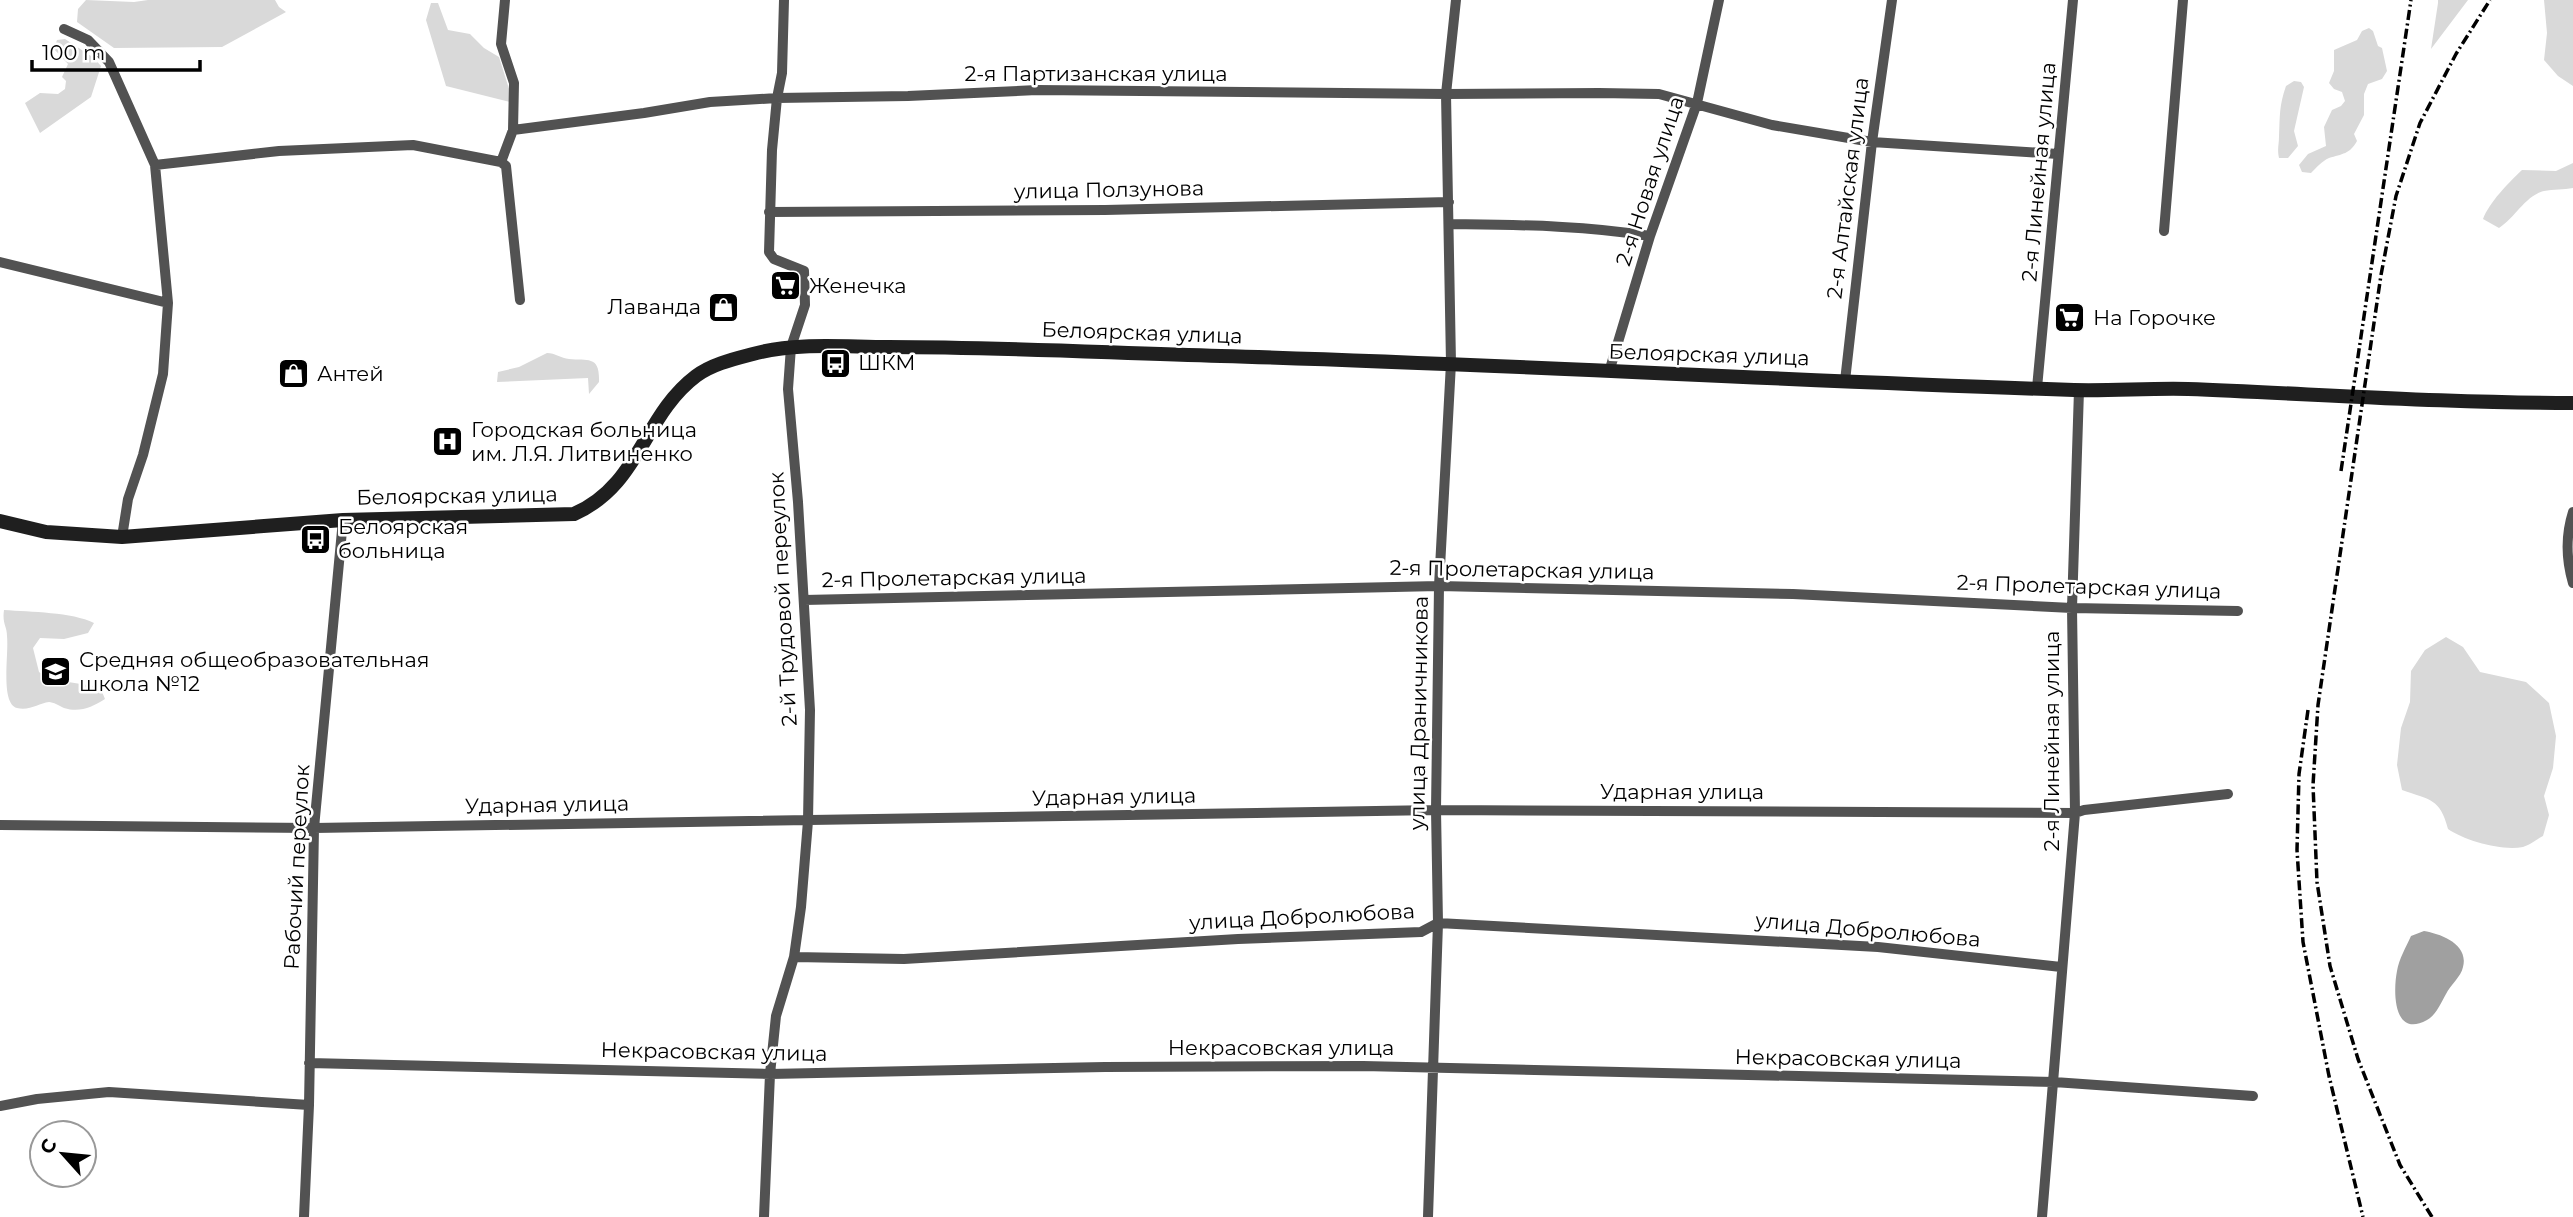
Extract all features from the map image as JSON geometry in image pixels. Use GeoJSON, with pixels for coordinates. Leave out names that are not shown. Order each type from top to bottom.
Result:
{"type":"FeatureCollection","features":[{"type":"Feature","properties":{"kind":"street"},"geometry":{"type":"LineString","coordinates":[[501,162],[513,130],[514,83],[501,44],[505,0]]}},
{"type":"Feature","properties":{"kind":"street","name":"2-й Трудовой переулок"},"geometry":{"type":"LineString","coordinates":[[764,1217],[770,1074],[776,1016],[794,957],[801,907],[808,821],[810,710],[788,389],[791,347],[805,305],[804,271],[774,259],[769,252],[777,98],[782,74],[784,0]]}},
{"type":"Feature","properties":{"kind":"street","name":"улица Драничникова"},"geometry":{"type":"LineString","coordinates":[[1428,1217],[1438,923],[1436,810],[1439,586],[1451,363],[1446,94],[1456,0]]}},
{"type":"Feature","properties":{"kind":"street","name":"2-я Новая улица"},"geometry":{"type":"LineString","coordinates":[[1609,372],[1650,236],[1697,103],[1720,0]]}},
{"type":"Feature","properties":{"kind":"street","name":"2-я Алтайская улица"},"geometry":{"type":"LineString","coordinates":[[1845,381],[1872,142],[1892,0]]}},
{"type":"Feature","properties":{"kind":"street","name":"2-я Линейная улица"},"geometry":{"type":"LineString","coordinates":[[2038,388],[2073,0]]}},
{"type":"Feature","properties":{"kind":"street"},"geometry":{"type":"LineString","coordinates":[[2164,231],[2183,0]]}},
{"type":"Feature","properties":{"kind":"street"},"geometry":{"type":"LineString","coordinates":[[64,29],[88,40],[109,62],[155,165],[168,303],[163,374],[144,455],[128,499],[122,537]]}},
{"type":"Feature","properties":{"kind":"street","name":"2-я Партизанская улица"},"geometry":{"type":"LineString","coordinates":[[513,130],[709,102],[777,98],[1037,90],[1659,94],[1772,125],[1872,142],[2058,155]]}},
{"type":"Feature","properties":{"kind":"street"},"geometry":{"type":"LineString","coordinates":[[155,165],[279,151],[413,145],[501,162],[506,166],[520,300]]}},
{"type":"Feature","properties":{"kind":"street","name":"улица Ползунова"},"geometry":{"type":"LineString","coordinates":[[769,212],[1105,210],[1449,202]]}},
{"type":"Feature","properties":{"kind":"street"},"geometry":{"type":"LineString","coordinates":[[1449,224],[1560,225],[1650,236]]}},
{"type":"Feature","properties":{"kind":"street"},"geometry":{"type":"LineString","coordinates":[[0,262],[168,303]]}},
{"type":"Feature","properties":{"kind":"street","name":"Белоярская улица"},"geometry":{"type":"LineString","coordinates":[[0,521],[46,532],[122,537],[342,520],[574,514],[592,506],[610,492],[640,451],[676,393],[701,372],[752,354],[791,347],[950,347],[1451,363],[1609,372],[2079,390],[2182,389],[2573,403]]}},
{"type":"Feature","properties":{"kind":"street","name":"2-я Линейная улица"},"geometry":{"type":"LineString","coordinates":[[2042,1217],[2075,813],[2072,608],[2079,390]]}},
{"type":"Feature","properties":{"kind":"street"},"geometry":{"type":"LineString","coordinates":[[2573,512],[2567,537],[2567,560],[2573,583]]}},
{"type":"Feature","properties":{"kind":"street","name":"Рабочий переулок"},"geometry":{"type":"LineString","coordinates":[[304,1217],[309,1105],[314,828],[342,520]]}},
{"type":"Feature","properties":{"kind":"street","name":"2-я Пролетарская улица"},"geometry":{"type":"LineString","coordinates":[[804,600],[1439,586],[1793,594],[2072,608],[2238,611]]}},
{"type":"Feature","properties":{"kind":"street","name":"Ударная улица"},"geometry":{"type":"LineString","coordinates":[[0,825],[314,828],[1436,810],[2075,813],[2228,794]]}},
{"type":"Feature","properties":{"kind":"street","name":"улица Добролюбова"},"geometry":{"type":"LineString","coordinates":[[794,957],[904,959],[980,956],[1238,939],[1421,932],[1438,923],[1878,947],[2061,967]]}},
{"type":"Feature","properties":{"kind":"street","name":"Некрасовская улица"},"geometry":{"type":"LineString","coordinates":[[309,1063],[770,1074],[1118,1067],[1363,1066],[2054,1082],[2253,1096]]}},
{"type":"Feature","properties":{"kind":"street"},"geometry":{"type":"LineString","coordinates":[[0,1106],[37,1098],[109,1092],[309,1105]]}},
{"type":"Feature","properties":{"kind":"shaded area"},"geometry":{"type":"Polygon","coordinates":[[[86,0],[275,0],[286,12],[222,47],[114,48],[77,22],[78,9],[86,0]]]}},
{"type":"Feature","properties":{"kind":"shaded area"},"geometry":{"type":"Polygon","coordinates":[[[2438,0],[2468,0],[2431,49],[2438,3],[2438,0]]]}},
{"type":"Feature","properties":{"kind":"shaded area"},"geometry":{"type":"Polygon","coordinates":[[[2544,0],[2573,0],[2573,86],[2558,76],[2544,60],[2547,33],[2544,0]]]}},
{"type":"Feature","properties":{"kind":"shaded area"},"geometry":{"type":"Polygon","coordinates":[[[431,3],[438,3],[448,30],[470,34],[484,48],[499,57],[510,92],[510,102],[446,86],[426,20],[431,3]]]}},
{"type":"Feature","properties":{"kind":"shaded area"},"geometry":{"type":"Polygon","coordinates":[[[2369,28],[2373,31],[2378,46],[2382,48],[2387,71],[2382,79],[2368,84],[2364,94],[2364,115],[2354,134],[2357,141],[2348,151],[2326,159],[2311,173],[2302,172],[2299,165],[2308,154],[2326,146],[2324,127],[2332,110],[2345,101],[2342,92],[2329,83],[2334,71],[2334,50],[2357,40],[2362,31],[2369,28]]]}},
{"type":"Feature","properties":{"kind":"shaded area"},"geometry":{"type":"Polygon","coordinates":[[[65,39],[94,58],[101,66],[91,97],[40,133],[25,103],[40,93],[58,94],[65,89],[66,81],[62,77],[68,64],[54,49],[57,40],[65,39]]]}},
{"type":"Feature","properties":{"kind":"shaded area"},"geometry":{"type":"Polygon","coordinates":[[[2294,81],[2301,82],[2304,87],[2294,131],[2298,146],[2288,158],[2279,158],[2282,99],[2286,86],[2294,81]]]}},
{"type":"Feature","properties":{"kind":"shaded area"},"geometry":{"type":"Polygon","coordinates":[[[2573,163],[2573,188],[2547,190],[2537,194],[2499,228],[2483,219],[2494,200],[2522,170],[2556,171],[2573,163]]]}},
{"type":"Feature","properties":{"kind":"shaded area"},"geometry":{"type":"Polygon","coordinates":[[[547,353],[595,363],[599,382],[589,394],[588,378],[497,382],[498,372],[519,367],[547,353]]]}},
{"type":"Feature","properties":{"kind":"shaded area"},"geometry":{"type":"Polygon","coordinates":[[[4,610],[63,615],[94,623],[88,633],[64,639],[40,638],[33,648],[39,672],[49,679],[100,687],[105,699],[91,707],[75,710],[49,702],[26,708],[17,708],[12,704],[6,677],[7,636],[4,610]]]}},
{"type":"Feature","properties":{"kind":"shaded area"},"geometry":{"type":"Polygon","coordinates":[[[2446,637],[2463,647],[2480,672],[2526,682],[2549,703],[2556,736],[2553,768],[2544,796],[2549,815],[2543,836],[2526,846],[2494,846],[2464,837],[2448,829],[2441,811],[2433,802],[2402,790],[2397,765],[2401,728],[2410,702],[2411,671],[2425,650],[2446,637]]]}},
{"type":"Feature","properties":{"kind":"shaded area"},"geometry":{"type":"Polygon","coordinates":[[[2424,931],[2458,946],[2464,959],[2463,967],[2433,1015],[2416,1024],[2407,1023],[2398,1010],[2396,1000],[2397,971],[2411,936],[2424,931]]]}},
{"type":"Feature","properties":{"kind":"railway"},"geometry":{"type":"LineString","coordinates":[[2341,471],[2411,0]]}},
{"type":"Feature","properties":{"kind":"railway"},"geometry":{"type":"LineString","coordinates":[[2432,1217],[2400,1165],[2358,1059],[2330,966],[2317,882],[2313,785],[2318,705],[2381,275],[2396,196],[2420,123],[2456,54],[2490,0]]}},
{"type":"Feature","properties":{"kind":"railway"},"geometry":{"type":"LineString","coordinates":[[2308,710],[2299,774],[2297,850],[2303,942],[2329,1076],[2363,1217]]}},
{"type":"Feature","properties":{"kind":"place","name":"Женечка"},"geometry":{"type":"Point","coordinates":[786,286]}},
{"type":"Feature","properties":{"kind":"place","name":"Лаванда"},"geometry":{"type":"Point","coordinates":[724,307]}},
{"type":"Feature","properties":{"kind":"place","name":"На Горочке"},"geometry":{"type":"Point","coordinates":[2070,318]}},
{"type":"Feature","properties":{"kind":"place","name":"ШКМ"},"geometry":{"type":"Point","coordinates":[835,363]}},
{"type":"Feature","properties":{"kind":"place","name":"Антей"},"geometry":{"type":"Point","coordinates":[294,374]}},
{"type":"Feature","properties":{"kind":"place","name":"Городская больница им. Л.Я. Литвиненко"},"geometry":{"type":"Point","coordinates":[448,442]}},
{"type":"Feature","properties":{"kind":"place","name":"Белоярская больница"},"geometry":{"type":"Point","coordinates":[315,539]}},
{"type":"Feature","properties":{"kind":"place","name":"Средняя общеобразовательная школа №12"},"geometry":{"type":"Point","coordinates":[56,672]}}]}
